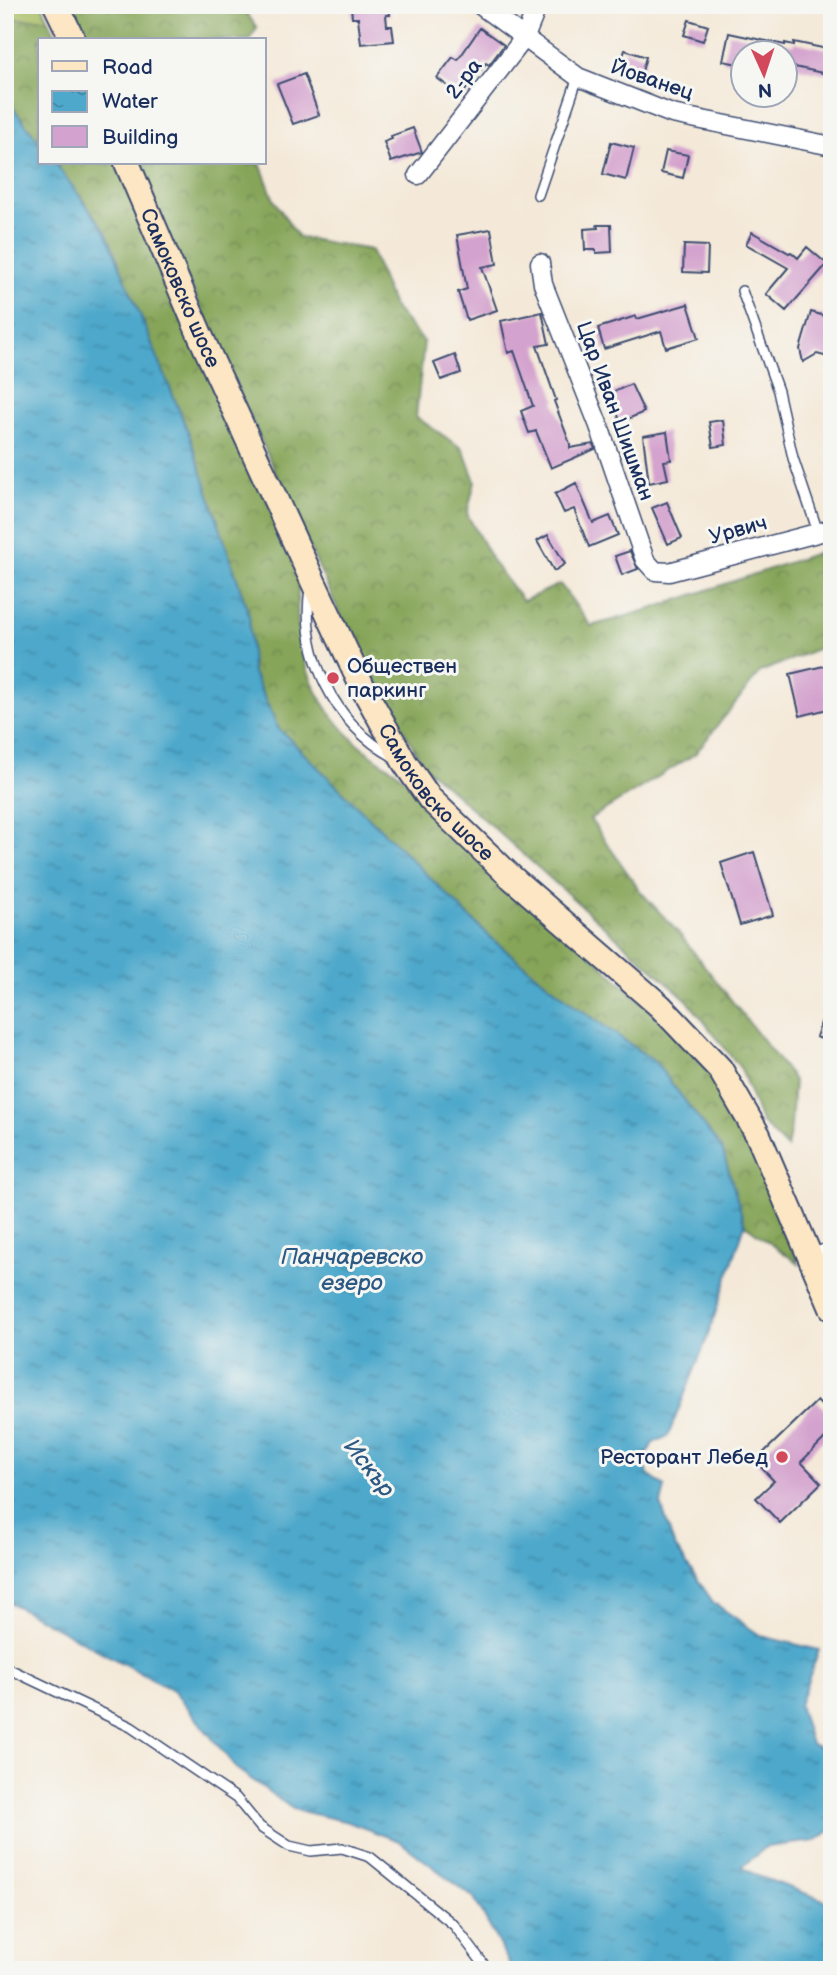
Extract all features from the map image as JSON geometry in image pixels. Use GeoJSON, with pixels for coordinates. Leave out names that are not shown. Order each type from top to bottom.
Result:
{"type":"FeatureCollection","features":[{"type":"Feature","properties":{"kind":"main road"},"geometry":{"type":"LineString","coordinates":[[56,5],[72,38]]}},
{"type":"Feature","properties":{"kind":"main road","name":"Самоковско шосе"},"geometry":{"type":"LineString","coordinates":[[127,164],[200,335],[311,577],[363,688],[405,762],[439,808],[511,877],[660,1006],[720,1069],[821,1255],[832,1307]]}},
{"type":"Feature","properties":{"kind":"street","name":"Йованец"},"geometry":{"type":"LineString","coordinates":[[480,5],[578,77],[672,114],[832,146]]}},
{"type":"Feature","properties":{"kind":"street","name":"2-ра"},"geometry":{"type":"LineString","coordinates":[[418,176],[525,37],[538,5]]}},
{"type":"Feature","properties":{"kind":"street","name":"Цар Иван Шишман"},"geometry":{"type":"LineString","coordinates":[[540,263],[543,284],[599,426],[645,560],[655,571]]}},
{"type":"Feature","properties":{"kind":"street","name":"Урвич"},"geometry":{"type":"LineString","coordinates":[[655,571],[669,572],[825,530]]}},
{"type":"Feature","properties":{"kind":"lane"},"geometry":{"type":"LineString","coordinates":[[538,195],[578,77]]}},
{"type":"Feature","properties":{"kind":"lane"},"geometry":{"type":"LineString","coordinates":[[742,291],[778,391],[793,458],[825,530]]}},
{"type":"Feature","properties":{"kind":"lane"},"geometry":{"type":"LineString","coordinates":[[311,577],[309,631],[324,682],[345,715],[358,729],[388,753],[405,762]]}},
{"type":"Feature","properties":{"kind":"lane"},"geometry":{"type":"LineString","coordinates":[[5,1667],[131,1727],[236,1798],[260,1826],[289,1846],[311,1851],[342,1848],[370,1857],[454,1925],[488,1970]]}},
{"type":"Feature","properties":{"kind":"green space"},"geometry":{"type":"Polygon","coordinates":[[[5,5],[42,5],[57,38],[38,38],[38,140],[5,97],[5,5]]]}},
{"type":"Feature","properties":{"kind":"green space"},"geometry":{"type":"Polygon","coordinates":[[[5,5],[42,5],[48,19],[5,19],[5,5]]]}},
{"type":"Feature","properties":{"kind":"green space"},"geometry":{"type":"Polygon","coordinates":[[[65,5],[241,5],[257,28],[250,38],[79,38],[65,5]]]}},
{"type":"Feature","properties":{"kind":"green space"},"geometry":{"type":"Polygon","coordinates":[[[56,164],[117,164],[300,575],[297,606],[299,636],[305,663],[330,713],[348,735],[396,771],[689,1047],[719,1087],[751,1142],[799,1264],[745,1225],[722,1149],[655,1062],[573,1004],[493,940],[278,728],[252,671],[249,615],[189,434],[106,232],[56,164]]]}},
{"type":"Feature","properties":{"kind":"green space"},"geometry":{"type":"Polygon","coordinates":[[[135,164],[260,164],[274,200],[298,237],[371,250],[393,306],[424,342],[416,417],[463,449],[475,481],[467,514],[493,562],[523,601],[560,584],[591,626],[651,609],[832,548],[832,643],[760,672],[695,754],[590,819],[641,892],[677,931],[794,1080],[787,1148],[761,1122],[741,1069],[687,1000],[424,766],[349,634],[135,164]]]}},
{"type":"Feature","properties":{"kind":"water","name":"Панчаревско езеро"},"geometry":{"type":"Polygon","coordinates":[[[5,97],[38,140],[38,164],[56,164],[106,232],[189,434],[249,615],[252,671],[278,728],[493,940],[573,1004],[655,1062],[722,1149],[745,1225],[706,1341],[668,1436],[653,1443],[644,1459],[648,1475],[665,1487],[661,1504],[674,1545],[713,1602],[761,1636],[819,1650],[799,1705],[811,1744],[832,1753],[832,1829],[815,1841],[766,1847],[742,1867],[758,1876],[832,1903],[832,1970],[513,1970],[474,1898],[399,1841],[348,1822],[293,1809],[237,1769],[174,1691],[5,1600],[5,97]]]}},
{"type":"Feature","properties":{"kind":"building"},"geometry":{"type":"Polygon","coordinates":[[[351,5],[389,5],[387,26],[392,26],[394,41],[361,44],[358,18],[352,18],[351,5]]]}},
{"type":"Feature","properties":{"kind":"building"},"geometry":{"type":"Polygon","coordinates":[[[689,20],[708,26],[703,41],[684,35],[689,20]]]}},
{"type":"Feature","properties":{"kind":"building"},"geometry":{"type":"Polygon","coordinates":[[[480,28],[504,45],[489,65],[486,63],[461,96],[437,78],[453,57],[458,60],[480,28]]]}},
{"type":"Feature","properties":{"kind":"building"},"geometry":{"type":"Polygon","coordinates":[[[729,33],[752,38],[728,38],[728,62],[723,61],[729,33]]]}},
{"type":"Feature","properties":{"kind":"building"},"geometry":{"type":"Polygon","coordinates":[[[798,43],[832,50],[832,75],[798,68],[798,43]]]}},
{"type":"Feature","properties":{"kind":"building"},"geometry":{"type":"Polygon","coordinates":[[[625,50],[646,57],[641,75],[619,68],[625,50]]]}},
{"type":"Feature","properties":{"kind":"building"},"geometry":{"type":"Polygon","coordinates":[[[304,74],[319,115],[293,124],[277,84],[304,74]]]}},
{"type":"Feature","properties":{"kind":"building"},"geometry":{"type":"Polygon","coordinates":[[[413,128],[422,152],[391,162],[384,142],[392,139],[391,136],[413,128]]]}},
{"type":"Feature","properties":{"kind":"building"},"geometry":{"type":"Polygon","coordinates":[[[611,142],[634,148],[626,180],[603,174],[611,142]]]}},
{"type":"Feature","properties":{"kind":"building"},"geometry":{"type":"Polygon","coordinates":[[[666,151],[688,155],[683,178],[661,173],[666,151]]]}},
{"type":"Feature","properties":{"kind":"building"},"geometry":{"type":"Polygon","coordinates":[[[597,225],[611,225],[612,252],[596,253],[596,250],[585,250],[584,229],[598,228],[597,225]]]}},
{"type":"Feature","properties":{"kind":"building"},"geometry":{"type":"Polygon","coordinates":[[[491,229],[497,264],[482,267],[497,310],[467,320],[458,292],[467,289],[457,235],[491,229]]]}},
{"type":"Feature","properties":{"kind":"building"},"geometry":{"type":"Polygon","coordinates":[[[752,232],[798,258],[807,247],[827,264],[786,311],[766,294],[788,268],[746,244],[752,232]]]}},
{"type":"Feature","properties":{"kind":"building"},"geometry":{"type":"Polygon","coordinates":[[[684,245],[708,246],[707,273],[683,272],[684,245]]]}},
{"type":"Feature","properties":{"kind":"building"},"geometry":{"type":"Polygon","coordinates":[[[688,304],[699,338],[666,348],[661,331],[604,349],[598,328],[688,304]]]}},
{"type":"Feature","properties":{"kind":"building"},"geometry":{"type":"Polygon","coordinates":[[[542,312],[549,344],[537,346],[570,448],[593,444],[595,449],[551,468],[536,431],[529,433],[521,411],[533,406],[514,351],[508,353],[501,321],[542,312]]]}},
{"type":"Feature","properties":{"kind":"building"},"geometry":{"type":"Polygon","coordinates":[[[811,312],[832,318],[832,358],[817,354],[803,362],[800,349],[811,312]]]}},
{"type":"Feature","properties":{"kind":"building"},"geometry":{"type":"Polygon","coordinates":[[[455,355],[461,373],[441,380],[434,363],[455,355]]]}},
{"type":"Feature","properties":{"kind":"building"},"geometry":{"type":"Polygon","coordinates":[[[631,384],[644,412],[621,422],[609,394],[631,384]]]}},
{"type":"Feature","properties":{"kind":"building"},"geometry":{"type":"Polygon","coordinates":[[[723,420],[726,445],[713,447],[709,422],[723,420]]]}},
{"type":"Feature","properties":{"kind":"building"},"geometry":{"type":"Polygon","coordinates":[[[667,432],[671,460],[664,461],[668,479],[649,483],[643,436],[667,432]]]}},
{"type":"Feature","properties":{"kind":"building"},"geometry":{"type":"Polygon","coordinates":[[[576,483],[593,523],[610,516],[618,535],[589,547],[574,509],[564,513],[555,494],[576,483]]]}},
{"type":"Feature","properties":{"kind":"building"},"geometry":{"type":"Polygon","coordinates":[[[667,502],[682,538],[668,544],[652,508],[667,502]]]}},
{"type":"Feature","properties":{"kind":"building"},"geometry":{"type":"Polygon","coordinates":[[[548,535],[565,564],[554,571],[537,541],[548,535]]]}},
{"type":"Feature","properties":{"kind":"building"},"geometry":{"type":"Polygon","coordinates":[[[630,551],[638,569],[622,575],[615,556],[630,551]]]}},
{"type":"Feature","properties":{"kind":"building"},"geometry":{"type":"Polygon","coordinates":[[[832,664],[832,708],[800,716],[790,674],[832,664]]]}},
{"type":"Feature","properties":{"kind":"building"},"geometry":{"type":"Polygon","coordinates":[[[754,852],[773,915],[740,925],[721,863],[754,852]]]}},
{"type":"Feature","properties":{"kind":"building"},"geometry":{"type":"Polygon","coordinates":[[[830,997],[832,998],[832,1043],[816,1037],[830,997]]]}},
{"type":"Feature","properties":{"kind":"building"},"geometry":{"type":"Polygon","coordinates":[[[817,1401],[832,1416],[832,1431],[801,1462],[821,1483],[780,1523],[756,1498],[774,1481],[755,1461],[817,1401]]]}},
{"type":"Feature","properties":{"kind":"place","name":"Обществен паркинг"},"geometry":{"type":"Point","coordinates":[333,678]}},
{"type":"Feature","properties":{"kind":"place","name":"Ресторант Лебед"},"geometry":{"type":"Point","coordinates":[782,1457]}},
{"type":"Feature","properties":{"kind":"water label","name":"Искър"},"geometry":{"type":"Point","coordinates":[369,1468]}}]}
